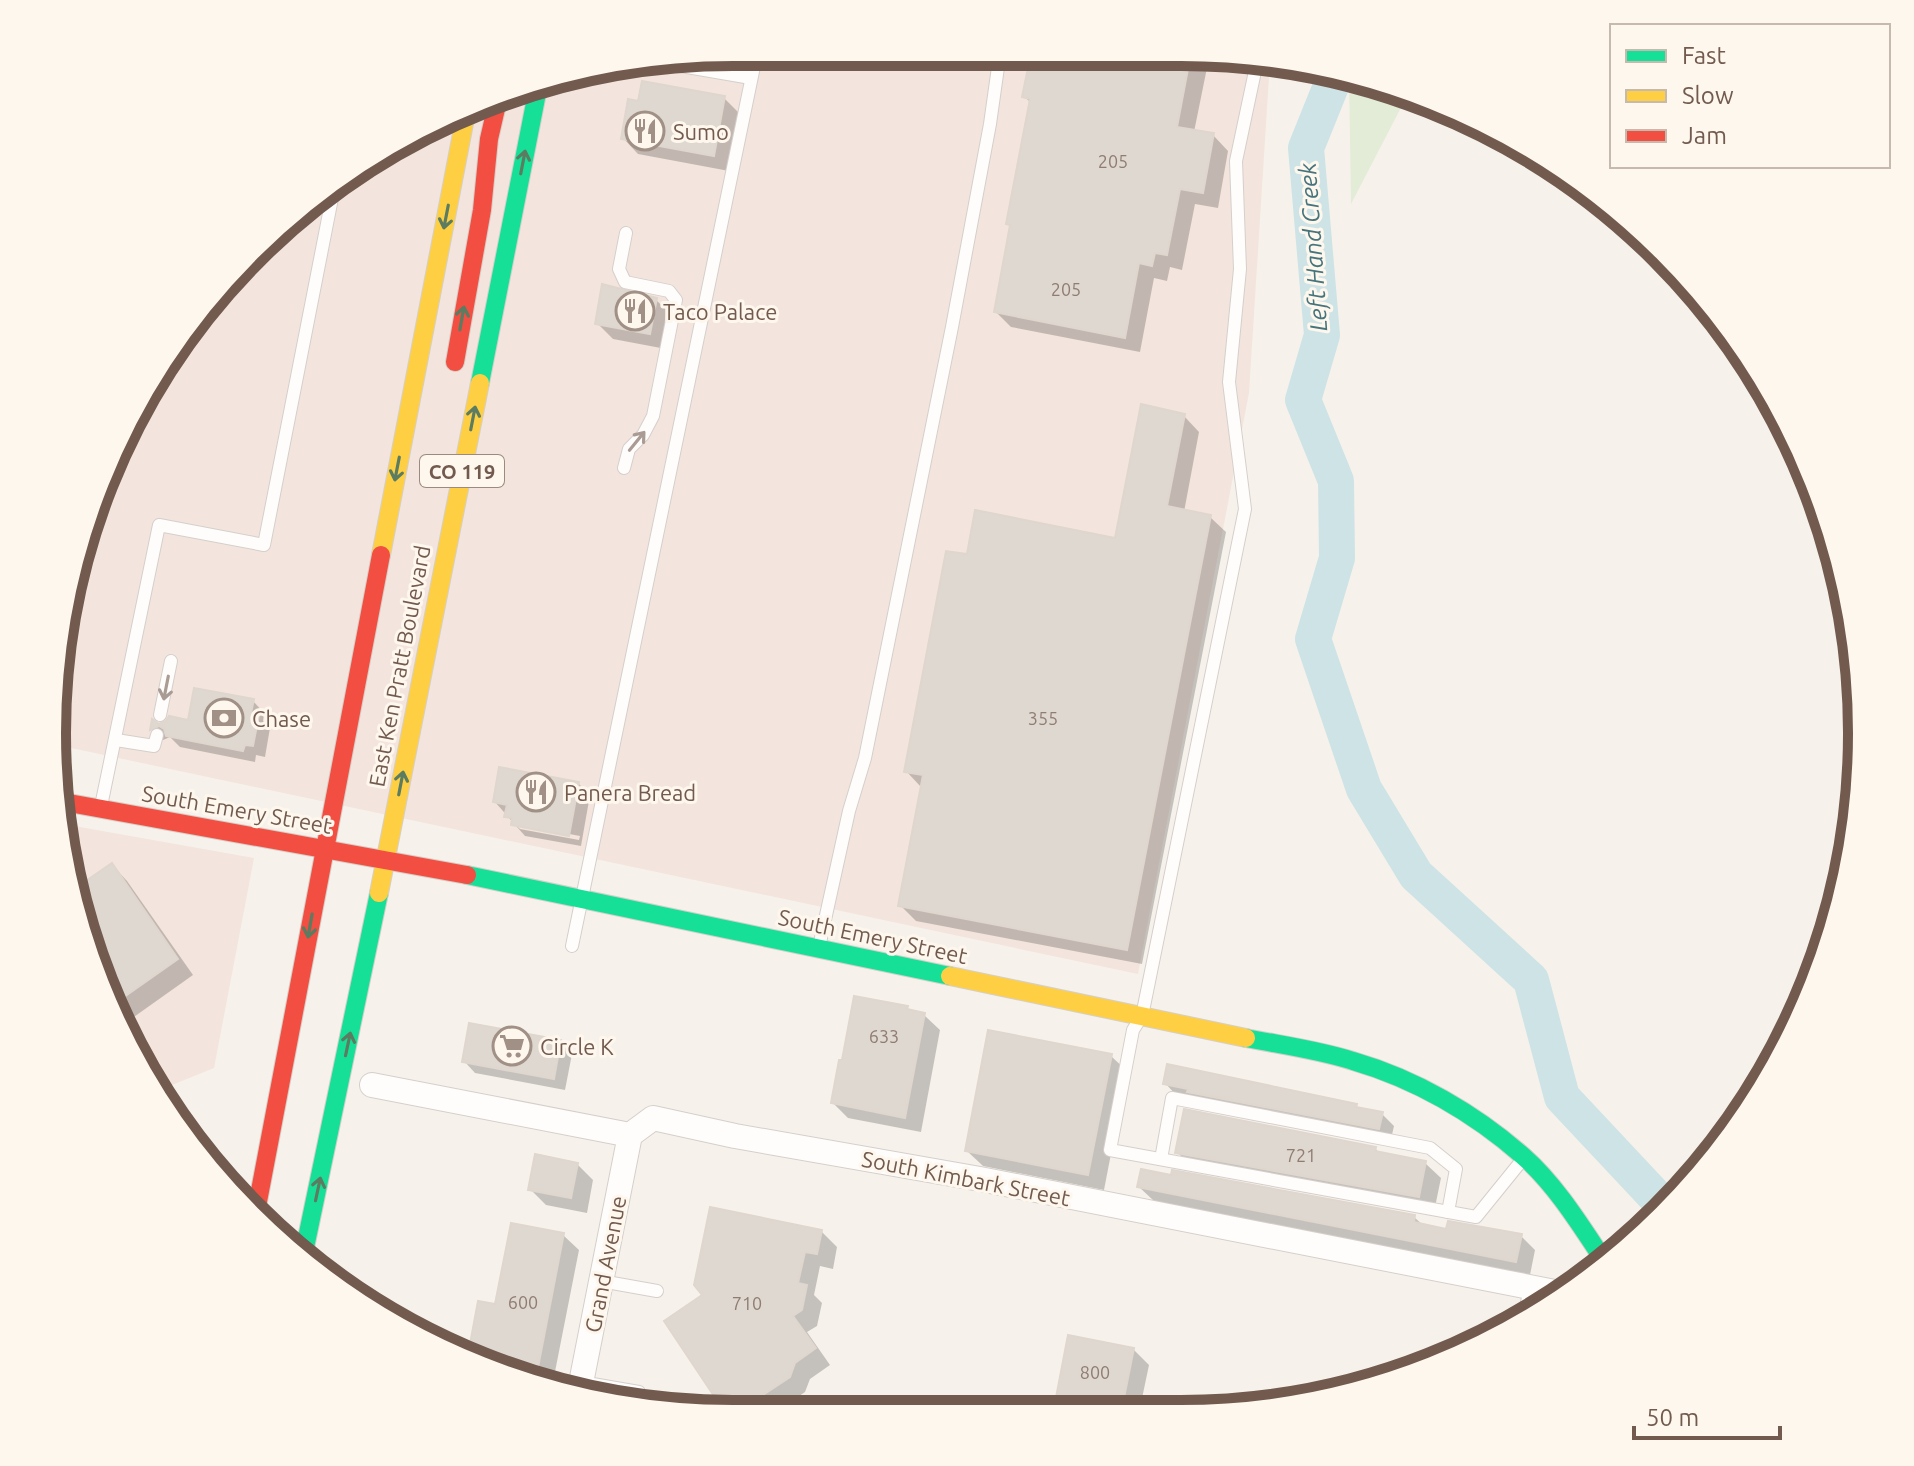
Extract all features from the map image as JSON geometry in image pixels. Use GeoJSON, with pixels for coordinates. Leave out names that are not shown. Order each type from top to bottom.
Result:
{"type":"FeatureCollection","features":[{"type":"Feature","properties":{"kind":"main road","name":"East Ken Pratt Boulevard"},"geometry":{"type":"LineString","coordinates":[[306,1244],[386,859],[536,96]]}},
{"type":"Feature","properties":{"kind":"main road"},"geometry":{"type":"LineString","coordinates":[[451,387],[482,210],[489,139],[496,110]]}},
{"type":"Feature","properties":{"kind":"main road","name":"East Ken Pratt Boulevard"},"geometry":{"type":"LineString","coordinates":[[258,1202],[464,123]]}},
{"type":"Feature","properties":{"kind":"main road"},"geometry":{"type":"LineString","coordinates":[[443,478],[444,563]]}},
{"type":"Feature","properties":{"kind":"main road","name":"South Emery Street"},"geometry":{"type":"LineString","coordinates":[[70,803],[386,859],[1352,1060],[1418,1084],[1478,1122],[1524,1157],[1574,1215],[1599,1252]]}},
{"type":"Feature","properties":{"kind":"street"},"geometry":{"type":"LineString","coordinates":[[372,1085],[630,1135]]}},
{"type":"Feature","properties":{"kind":"street","name":"South Kimbark Street"},"geometry":{"type":"LineString","coordinates":[[630,1135],[653,1118],[1547,1291]]}},
{"type":"Feature","properties":{"kind":"street","name":"Grand Avenue"},"geometry":{"type":"LineString","coordinates":[[581,1382],[630,1135]]}},
{"type":"Feature","properties":{"kind":"lane"},"geometry":{"type":"LineString","coordinates":[[572,946],[754,66]]}},
{"type":"Feature","properties":{"kind":"lane"},"geometry":{"type":"LineString","coordinates":[[818,949],[849,811],[865,758],[952,327],[999,66]]}},
{"type":"Feature","properties":{"kind":"lane"},"geometry":{"type":"LineString","coordinates":[[688,67],[751,78]]}},
{"type":"Feature","properties":{"kind":"lane"},"geometry":{"type":"LineString","coordinates":[[1254,70],[1236,161],[1240,269],[1229,382],[1245,509],[1142,1016],[1133,1030],[1110,1150],[1476,1217],[1524,1157]]}},
{"type":"Feature","properties":{"kind":"lane"},"geometry":{"type":"LineString","coordinates":[[100,809],[159,525],[264,545],[332,201]]}},
{"type":"Feature","properties":{"kind":"lane"},"geometry":{"type":"LineString","coordinates":[[624,468],[629,449],[643,435],[653,416],[676,300],[669,291],[625,282],[619,269],[626,233]]}},
{"type":"Feature","properties":{"kind":"lane"},"geometry":{"type":"LineString","coordinates":[[160,715],[171,661]]}},
{"type":"Feature","properties":{"kind":"lane"},"geometry":{"type":"LineString","coordinates":[[116,740],[154,746],[157,735]]}},
{"type":"Feature","properties":{"kind":"lane"},"geometry":{"type":"LineString","coordinates":[[1161,1159],[1172,1098],[1430,1148],[1456,1169],[1448,1212]]}},
{"type":"Feature","properties":{"kind":"lane"},"geometry":{"type":"LineString","coordinates":[[601,1281],[657,1291]]}},
{"type":"Feature","properties":{"kind":"lane"},"geometry":{"type":"LineString","coordinates":[[1527,1303],[1530,1288]]}},
{"type":"Feature","properties":{"kind":"lane"},"geometry":{"type":"LineString","coordinates":[[630,1391],[639,1392]]}},
{"type":"Feature","properties":{"kind":"shaded area"},"geometry":{"type":"Polygon","coordinates":[[[1181,66],[1269,72],[1249,393],[1138,974],[66,747],[67,689],[72,646],[89,560],[117,478],[155,399],[178,362],[232,293],[261,261],[327,204],[399,155],[519,101],[603,79],[689,67],[1181,66]]]}},
{"type":"Feature","properties":{"kind":"shaded area"},"geometry":{"type":"Polygon","coordinates":[[[73,826],[254,858],[214,1068],[168,1087],[155,1066],[135,1028],[101,947],[79,863],[73,826]]]}},
{"type":"Feature","properties":{"kind":"green space"},"geometry":{"type":"Polygon","coordinates":[[[1349,88],[1403,104],[1351,204],[1349,88]]]}},
{"type":"Feature","properties":{"kind":"building"},"geometry":{"type":"Polygon","coordinates":[[[1028,66],[1189,66],[1177,127],[1214,133],[1203,193],[1180,189],[1167,255],[1155,253],[1152,266],[1139,263],[1125,338],[994,312],[1010,225],[1006,224],[1030,99],[1022,97],[1028,66]]]}},
{"type":"Feature","properties":{"kind":"building"},"geometry":{"type":"Polygon","coordinates":[[[642,81],[725,96],[714,156],[621,139],[628,99],[638,101],[642,81]]]}},
{"type":"Feature","properties":{"kind":"building"},"geometry":{"type":"Polygon","coordinates":[[[602,284],[657,298],[650,334],[595,324],[602,284]]]}},
{"type":"Feature","properties":{"kind":"building"},"geometry":{"type":"Polygon","coordinates":[[[1141,404],[1185,414],[1167,506],[1211,515],[1127,950],[898,906],[923,775],[904,772],[946,551],[967,554],[975,510],[1115,538],[1141,404]]]}},
{"type":"Feature","properties":{"kind":"building","name":"Chase"},"geometry":{"type":"Polygon","coordinates":[[[194,688],[254,699],[251,713],[259,715],[253,746],[245,745],[243,751],[166,736],[159,726],[150,730],[152,719],[159,724],[169,716],[188,720],[194,688]]]}},
{"type":"Feature","properties":{"kind":"building","name":"Panera Bread"},"geometry":{"type":"Polygon","coordinates":[[[499,767],[579,782],[569,836],[511,825],[512,818],[504,817],[507,805],[493,802],[499,767]]]}},
{"type":"Feature","properties":{"kind":"building"},"geometry":{"type":"Polygon","coordinates":[[[112,863],[178,959],[122,999],[101,947],[84,883],[112,863]]]}},
{"type":"Feature","properties":{"kind":"building"},"geometry":{"type":"Polygon","coordinates":[[[854,996],[908,1006],[907,1009],[925,1013],[905,1118],[831,1103],[854,996]]]}},
{"type":"Feature","properties":{"kind":"building","name":"Circle K"},"geometry":{"type":"Polygon","coordinates":[[[469,1023],[561,1040],[554,1079],[462,1062],[469,1023]]]}},
{"type":"Feature","properties":{"kind":"building"},"geometry":{"type":"Polygon","coordinates":[[[988,1030],[1112,1054],[1088,1175],[965,1151],[988,1030]]]}},
{"type":"Feature","properties":{"kind":"building"},"geometry":{"type":"Polygon","coordinates":[[[1167,1064],[1357,1104],[1356,1107],[1383,1112],[1379,1129],[1187,1092],[1188,1089],[1163,1084],[1167,1064]]]}},
{"type":"Feature","properties":{"kind":"building"},"geometry":{"type":"Polygon","coordinates":[[[1184,1109],[1376,1147],[1375,1151],[1426,1161],[1419,1197],[1175,1153],[1184,1109]]]}},
{"type":"Feature","properties":{"kind":"building"},"geometry":{"type":"Polygon","coordinates":[[[535,1154],[578,1163],[571,1198],[528,1190],[535,1154]]]}},
{"type":"Feature","properties":{"kind":"building"},"geometry":{"type":"Polygon","coordinates":[[[1141,1169],[1171,1175],[1172,1170],[1415,1215],[1414,1222],[1446,1229],[1448,1221],[1522,1234],[1516,1262],[1137,1187],[1141,1169]]]}},
{"type":"Feature","properties":{"kind":"building"},"geometry":{"type":"Polygon","coordinates":[[[710,1207],[822,1230],[817,1254],[805,1252],[798,1283],[807,1285],[802,1310],[793,1316],[816,1348],[795,1363],[790,1377],[755,1400],[716,1400],[664,1321],[702,1295],[694,1285],[710,1207]]]}},
{"type":"Feature","properties":{"kind":"building"},"geometry":{"type":"Polygon","coordinates":[[[511,1223],[564,1233],[537,1370],[470,1345],[478,1301],[495,1304],[511,1223]]]}},
{"type":"Feature","properties":{"kind":"building"},"geometry":{"type":"Polygon","coordinates":[[[1068,1335],[1134,1348],[1124,1400],[1056,1400],[1068,1335]]]}},
{"type":"Feature","properties":{"kind":"waterway","name":"Left Hand Creek"},"geometry":{"type":"LineString","coordinates":[[1332,84],[1306,148],[1322,335],[1303,400],[1336,481],[1337,558],[1313,639],[1364,789],[1416,875],[1531,980],[1562,1097],[1658,1199]]}},
{"type":"Feature","properties":{"kind":"traffic: fast"},"geometry":{"type":"LineString","coordinates":[[480,383],[536,96]]}},
{"type":"Feature","properties":{"kind":"traffic: fast"},"geometry":{"type":"LineString","coordinates":[[467,875],[950,976]]}},
{"type":"Feature","properties":{"kind":"traffic: fast"},"geometry":{"type":"LineString","coordinates":[[306,1244],[379,893]]}},
{"type":"Feature","properties":{"kind":"traffic: fast"},"geometry":{"type":"LineString","coordinates":[[1246,1038],[1327,1054],[1376,1068],[1443,1099],[1504,1140],[1535,1167],[1567,1206],[1599,1252]]}},
{"type":"Feature","properties":{"kind":"traffic: slow"},"geometry":{"type":"LineString","coordinates":[[381,555],[464,123]]}},
{"type":"Feature","properties":{"kind":"traffic: slow"},"geometry":{"type":"LineString","coordinates":[[379,893],[480,383]]}},
{"type":"Feature","properties":{"kind":"traffic: slow"},"geometry":{"type":"LineString","coordinates":[[950,976],[1246,1038]]}},
{"type":"Feature","properties":{"kind":"traffic: jam"},"geometry":{"type":"LineString","coordinates":[[455,362],[482,210],[489,139],[496,110]]}},
{"type":"Feature","properties":{"kind":"traffic: jam"},"geometry":{"type":"LineString","coordinates":[[258,1202],[381,555]]}},
{"type":"Feature","properties":{"kind":"traffic: jam"},"geometry":{"type":"LineString","coordinates":[[70,803],[467,875]]}},
{"type":"Feature","properties":{"kind":"place","name":"Sumo"},"geometry":{"type":"Point","coordinates":[645,131]}},
{"type":"Feature","properties":{"kind":"place","name":"Taco Palace"},"geometry":{"type":"Point","coordinates":[635,311]}},
{"type":"Feature","properties":{"kind":"place","name":"Chase"},"geometry":{"type":"Point","coordinates":[224,718]}},
{"type":"Feature","properties":{"kind":"place","name":"Panera Bread"},"geometry":{"type":"Point","coordinates":[536,792]}},
{"type":"Feature","properties":{"kind":"place","name":"Circle K"},"geometry":{"type":"Point","coordinates":[512,1046]}}]}
